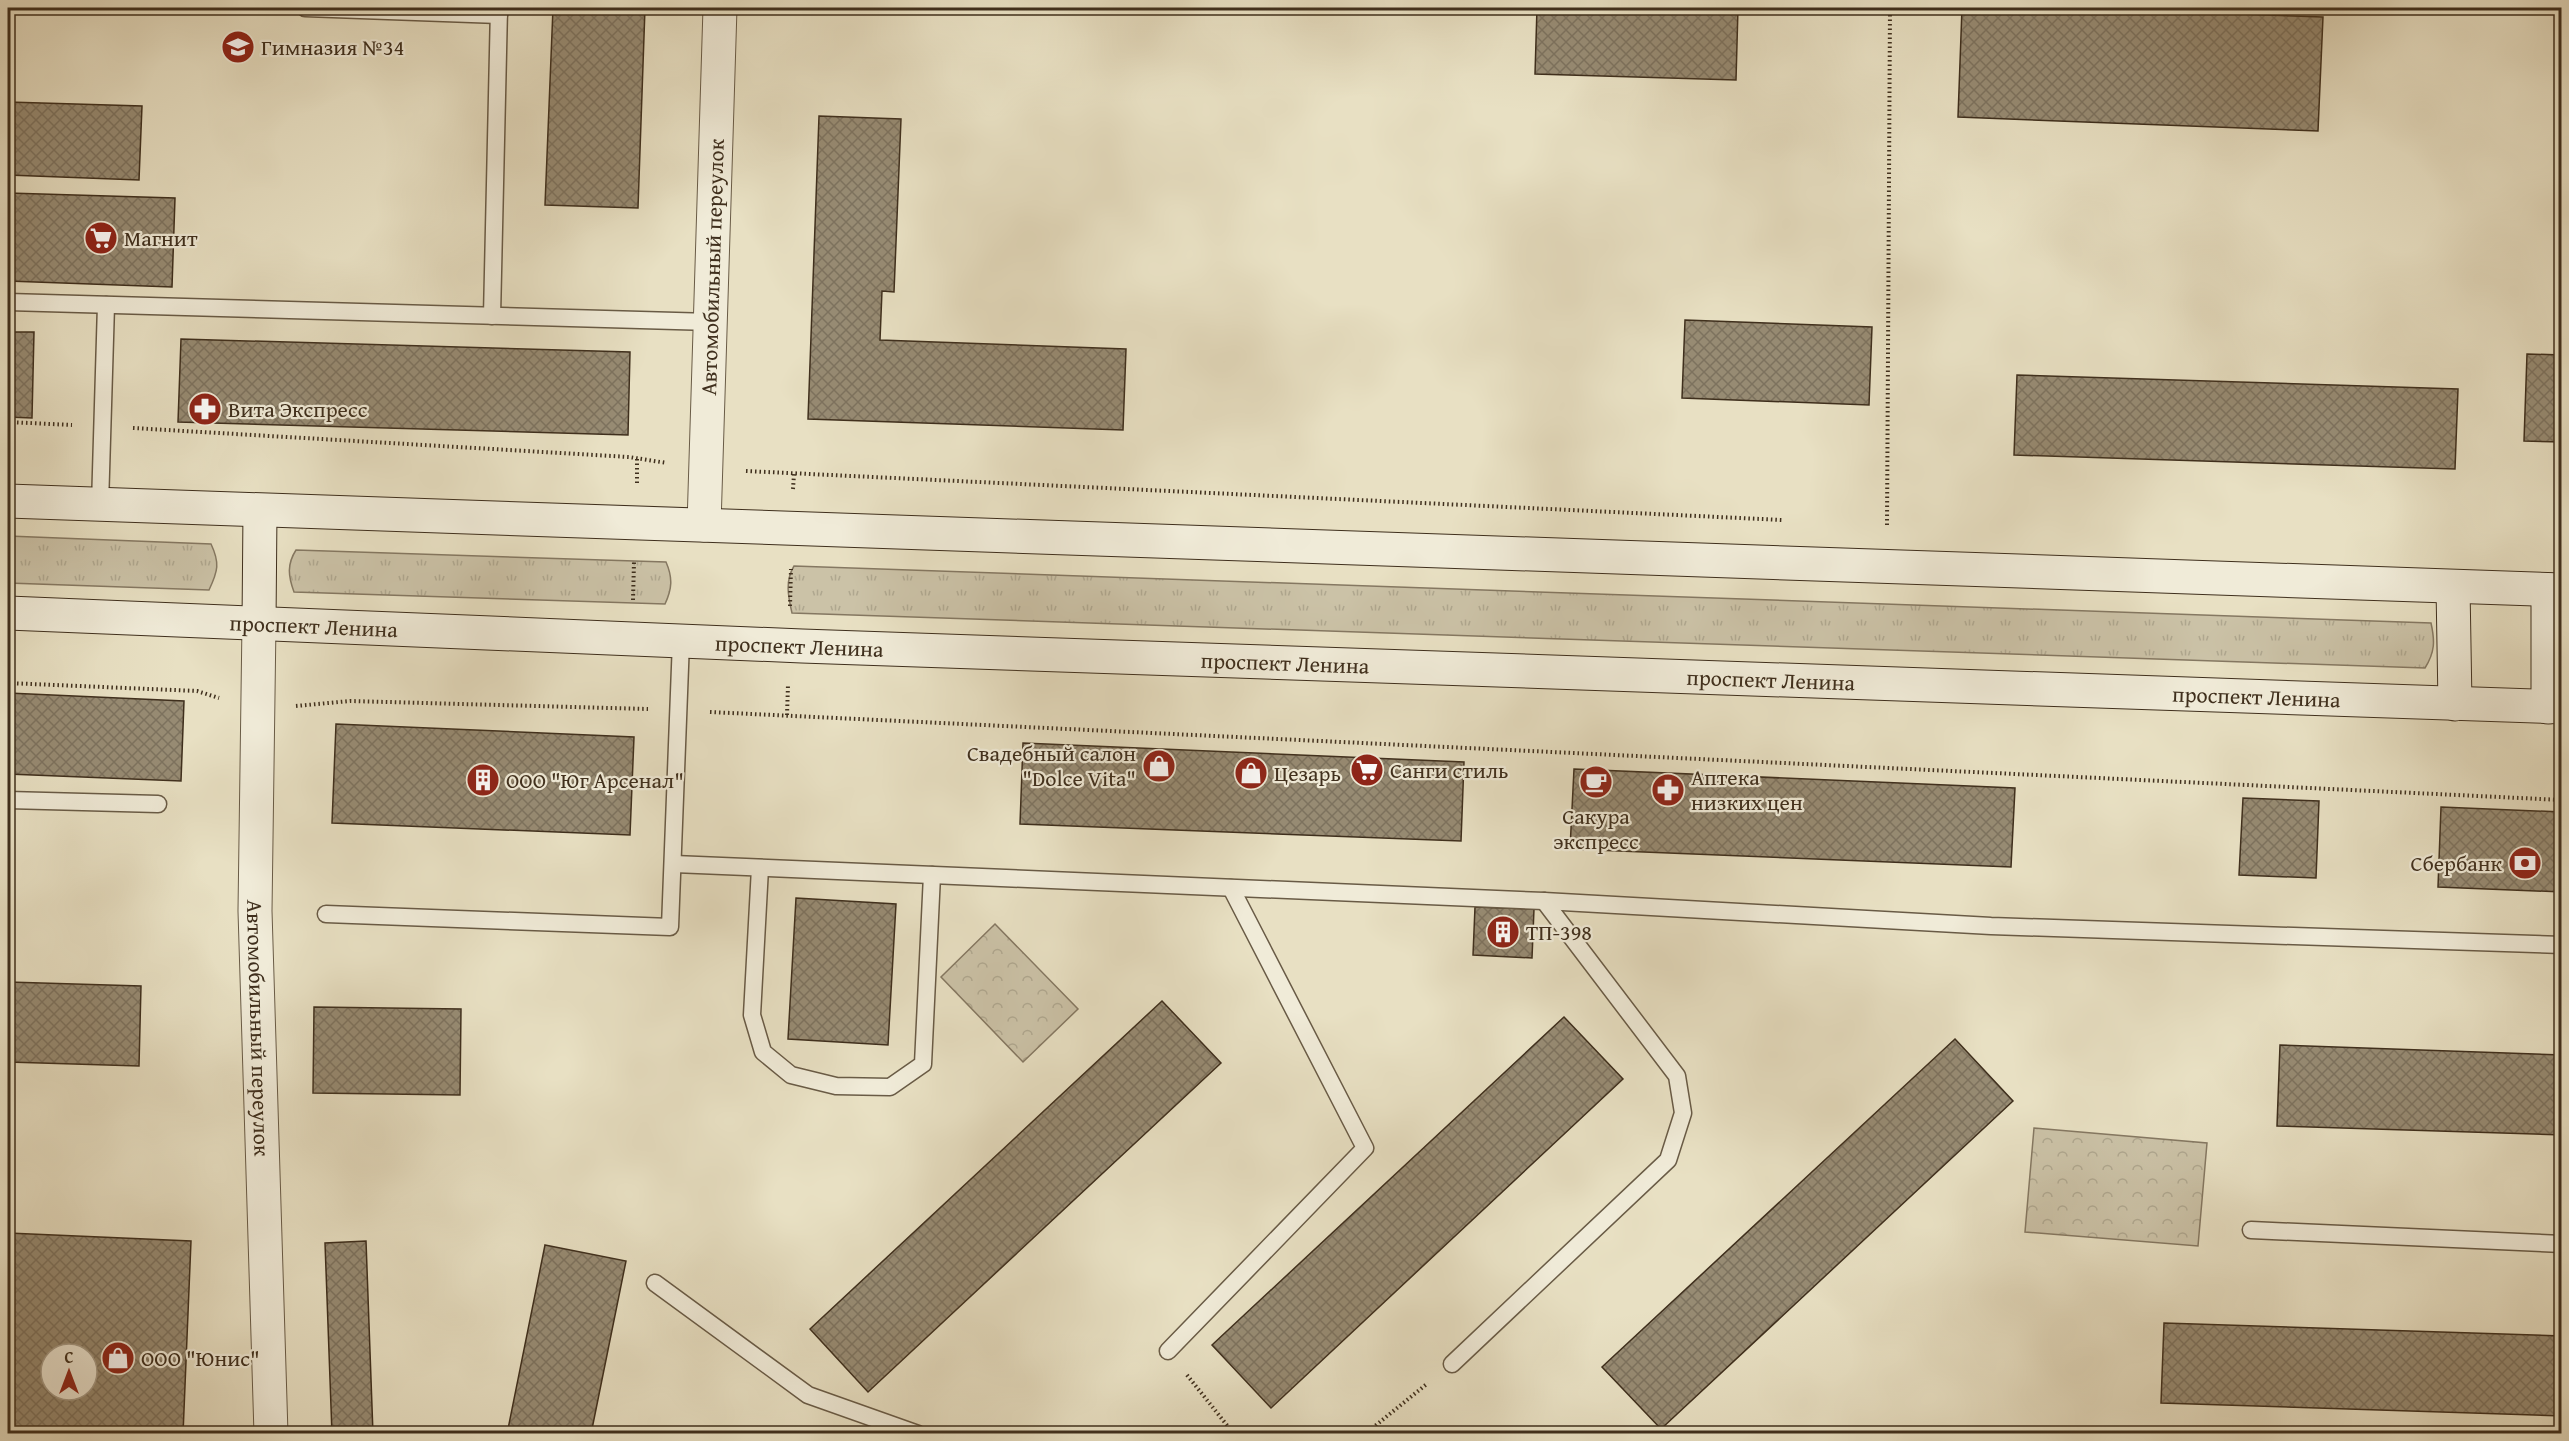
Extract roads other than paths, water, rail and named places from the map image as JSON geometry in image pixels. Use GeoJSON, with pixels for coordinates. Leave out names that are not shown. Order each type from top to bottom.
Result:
{"type":"FeatureCollection","features":[{"type":"Feature","properties":{"kind":"main road","name":"Автомобильный переулок"},"geometry":{"type":"LineString","coordinates":[[704,525],[720,8]]}},
{"type":"Feature","properties":{"kind":"main road"},"geometry":{"type":"LineString","coordinates":[[8,501],[260,512],[704,525],[2555,590],[2555,707]]}},
{"type":"Feature","properties":{"kind":"main road","name":"Автомобильный переулок"},"geometry":{"type":"LineString","coordinates":[[260,512],[255,911],[271,1434]]}},
{"type":"Feature","properties":{"kind":"main road"},"geometry":{"type":"LineString","coordinates":[[2453,587],[2455,704]]}},
{"type":"Feature","properties":{"kind":"main road","name":"проспект Ленина"},"geometry":{"type":"LineString","coordinates":[[8,613],[632,640],[2555,707]]}},
{"type":"Feature","properties":{"kind":"lane"},"geometry":{"type":"LineString","coordinates":[[305,8],[499,11],[492,316]]}},
{"type":"Feature","properties":{"kind":"lane"},"geometry":{"type":"LineString","coordinates":[[8,302],[711,322]]}},
{"type":"Feature","properties":{"kind":"lane"},"geometry":{"type":"LineString","coordinates":[[100,505],[106,304]]}},
{"type":"Feature","properties":{"kind":"lane"},"geometry":{"type":"LineString","coordinates":[[326,914],[670,927],[681,641]]}},
{"type":"Feature","properties":{"kind":"lane"},"geometry":{"type":"LineString","coordinates":[[8,800],[158,804]]}},
{"type":"Feature","properties":{"kind":"lane"},"geometry":{"type":"LineString","coordinates":[[674,864],[1544,901],[1991,926],[2562,945]]}},
{"type":"Feature","properties":{"kind":"lane"},"geometry":{"type":"LineString","coordinates":[[760,868],[752,1015],[763,1052],[791,1075],[836,1086],[891,1087],[922,1064],[932,875]]}},
{"type":"Feature","properties":{"kind":"lane"},"geometry":{"type":"LineString","coordinates":[[1168,1351],[1365,1148],[1232,888]]}},
{"type":"Feature","properties":{"kind":"lane"},"geometry":{"type":"LineString","coordinates":[[1452,1364],[1668,1160],[1683,1113],[1677,1076],[1544,901]]}},
{"type":"Feature","properties":{"kind":"lane"},"geometry":{"type":"LineString","coordinates":[[2250,1230],[2562,1244]]}},
{"type":"Feature","properties":{"kind":"lane"},"geometry":{"type":"LineString","coordinates":[[655,1283],[808,1395],[918,1434]]}},
{"type":"Feature","properties":{"kind":"place","name":"Гимназия №34"},"geometry":{"type":"Point","coordinates":[238,47]}},
{"type":"Feature","properties":{"kind":"place","name":"Магнит"},"geometry":{"type":"Point","coordinates":[101,238]}},
{"type":"Feature","properties":{"kind":"place","name":"Вита Экспресс"},"geometry":{"type":"Point","coordinates":[205,409]}},
{"type":"Feature","properties":{"kind":"place","name":"Свадебный салон \"Dolce Vita\""},"geometry":{"type":"Point","coordinates":[1159,766]}},
{"type":"Feature","properties":{"kind":"place","name":"Санги стиль"},"geometry":{"type":"Point","coordinates":[1367,770]}},
{"type":"Feature","properties":{"kind":"place","name":"Цезарь"},"geometry":{"type":"Point","coordinates":[1251,773]}},
{"type":"Feature","properties":{"kind":"place","name":"ООО \"Юг Арсенал\""},"geometry":{"type":"Point","coordinates":[483,780]}},
{"type":"Feature","properties":{"kind":"place","name":"Сакура экспресс"},"geometry":{"type":"Point","coordinates":[1596,782]}},
{"type":"Feature","properties":{"kind":"place","name":"Аптека низких цен"},"geometry":{"type":"Point","coordinates":[1668,790]}},
{"type":"Feature","properties":{"kind":"place","name":"Сбербанк"},"geometry":{"type":"Point","coordinates":[2525,863]}},
{"type":"Feature","properties":{"kind":"place","name":"ТП-398"},"geometry":{"type":"Point","coordinates":[1503,932]}},
{"type":"Feature","properties":{"kind":"place","name":"ООО \"Юнис\""},"geometry":{"type":"Point","coordinates":[118,1358]}}]}
